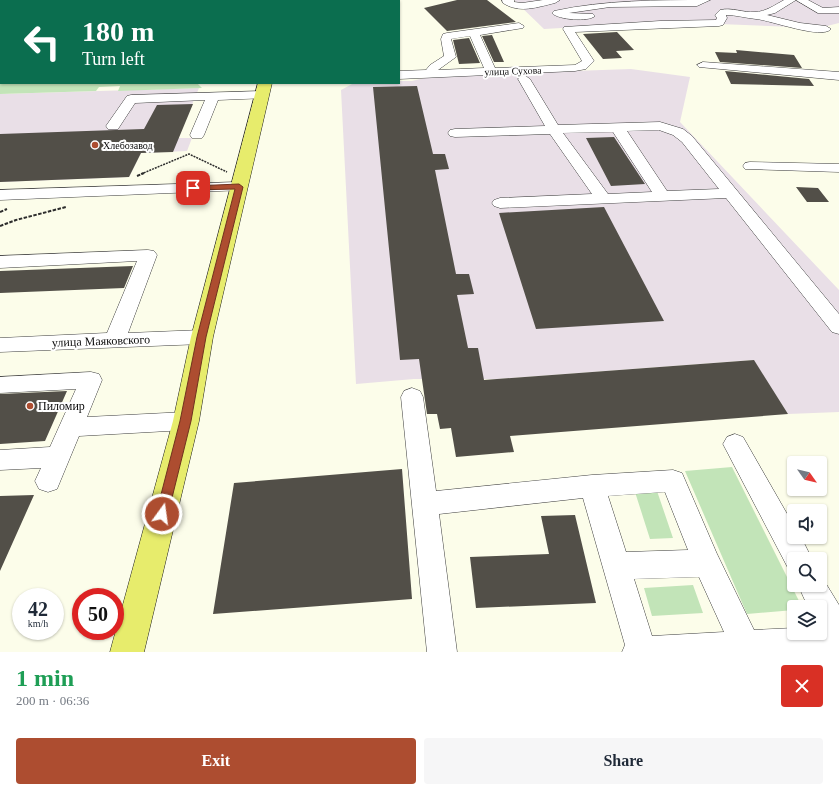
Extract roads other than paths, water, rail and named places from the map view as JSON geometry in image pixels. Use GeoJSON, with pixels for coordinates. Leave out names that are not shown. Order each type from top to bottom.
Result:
{"type":"FeatureCollection","features":[{"type":"Feature","properties":{"kind":"main road"},"geometry":{"type":"LineString","coordinates":[[126,652],[186,421],[202,337],[264,89]]}},
{"type":"Feature","properties":{"kind":"street"},"geometry":{"type":"LineString","coordinates":[[506,0],[510,5],[518,7],[555,0]]}},
{"type":"Feature","properties":{"kind":"street"},"geometry":{"type":"LineString","coordinates":[[686,0],[703,7]]}},
{"type":"Feature","properties":{"kind":"street"},"geometry":{"type":"LineString","coordinates":[[752,16],[772,11],[791,0]]}},
{"type":"Feature","properties":{"kind":"street"},"geometry":{"type":"LineString","coordinates":[[801,0],[821,11]]}},
{"type":"Feature","properties":{"kind":"street"},"geometry":{"type":"LineString","coordinates":[[601,15],[563,16],[557,12],[582,7],[610,4],[727,8],[748,8],[756,5]]}},
{"type":"Feature","properties":{"kind":"street"},"geometry":{"type":"LineString","coordinates":[[670,13],[703,7],[727,8],[752,16],[810,29],[826,29]]}},
{"type":"Feature","properties":{"kind":"street","name":"улица Сухова"},"geometry":{"type":"LineString","coordinates":[[400,75],[582,67],[588,61],[568,29],[660,24],[686,25],[719,23],[722,18],[720,15],[727,8]]}},
{"type":"Feature","properties":{"kind":"street"},"geometry":{"type":"LineString","coordinates":[[788,24],[804,16],[821,11],[839,10]]}},
{"type":"Feature","properties":{"kind":"street"},"geometry":{"type":"LineString","coordinates":[[429,74],[434,67],[450,57],[446,37],[519,26]]}},
{"type":"Feature","properties":{"kind":"street"},"geometry":{"type":"LineString","coordinates":[[474,33],[491,71]]}},
{"type":"Feature","properties":{"kind":"street"},"geometry":{"type":"LineString","coordinates":[[703,65],[839,76]]}},
{"type":"Feature","properties":{"kind":"street"},"geometry":{"type":"LineString","coordinates":[[524,79],[554,130],[603,198]]}},
{"type":"Feature","properties":{"kind":"street"},"geometry":{"type":"LineString","coordinates":[[113,126],[131,99],[213,97],[264,89]]}},
{"type":"Feature","properties":{"kind":"street"},"geometry":{"type":"LineString","coordinates":[[197,135],[213,97]]}},
{"type":"Feature","properties":{"kind":"street"},"geometry":{"type":"LineString","coordinates":[[455,133],[660,126],[678,132],[687,139],[839,327]]}},
{"type":"Feature","properties":{"kind":"street"},"geometry":{"type":"LineString","coordinates":[[617,127],[663,196]]}},
{"type":"Feature","properties":{"kind":"street"},"geometry":{"type":"LineString","coordinates":[[750,166],[839,168]]}},
{"type":"Feature","properties":{"kind":"street"},"geometry":{"type":"LineString","coordinates":[[0,195],[239,187]]}},
{"type":"Feature","properties":{"kind":"street"},"geometry":{"type":"LineString","coordinates":[[500,203],[730,193]]}},
{"type":"Feature","properties":{"kind":"street"},"geometry":{"type":"LineString","coordinates":[[0,262],[148,255],[115,340]]}},
{"type":"Feature","properties":{"kind":"street","name":"улица Маяковского"},"geometry":{"type":"LineString","coordinates":[[0,345],[202,337]]}},
{"type":"Feature","properties":{"kind":"street"},"geometry":{"type":"LineString","coordinates":[[0,385],[91,380],[48,481]]}},
{"type":"Feature","properties":{"kind":"street"},"geometry":{"type":"LineString","coordinates":[[412,397],[442,652]]}},
{"type":"Feature","properties":{"kind":"street"},"geometry":{"type":"LineString","coordinates":[[71,427],[186,421]]}},
{"type":"Feature","properties":{"kind":"street"},"geometry":{"type":"LineString","coordinates":[[734,444],[794,552]]}},
{"type":"Feature","properties":{"kind":"street"},"geometry":{"type":"LineString","coordinates":[[0,460],[59,457]]}},
{"type":"Feature","properties":{"kind":"street"},"geometry":{"type":"LineString","coordinates":[[425,504],[592,486],[673,481],[707,563],[746,646]]}},
{"type":"Feature","properties":{"kind":"street"},"geometry":{"type":"LineString","coordinates":[[592,486],[642,652]]}},
{"type":"Feature","properties":{"kind":"street"},"geometry":{"type":"LineString","coordinates":[[616,566],[707,563]]}},
{"type":"Feature","properties":{"kind":"street"},"geometry":{"type":"LineString","coordinates":[[816,592],[839,634]]}},
{"type":"Feature","properties":{"kind":"street"},"geometry":{"type":"LineString","coordinates":[[637,652],[839,641]]}},
{"type":"Feature","properties":{"kind":"place","name":"Хлебозавод"},"geometry":{"type":"Point","coordinates":[95,145]}},
{"type":"Feature","properties":{"kind":"place","name":"Пиломир"},"geometry":{"type":"Point","coordinates":[30,406]}}]}
